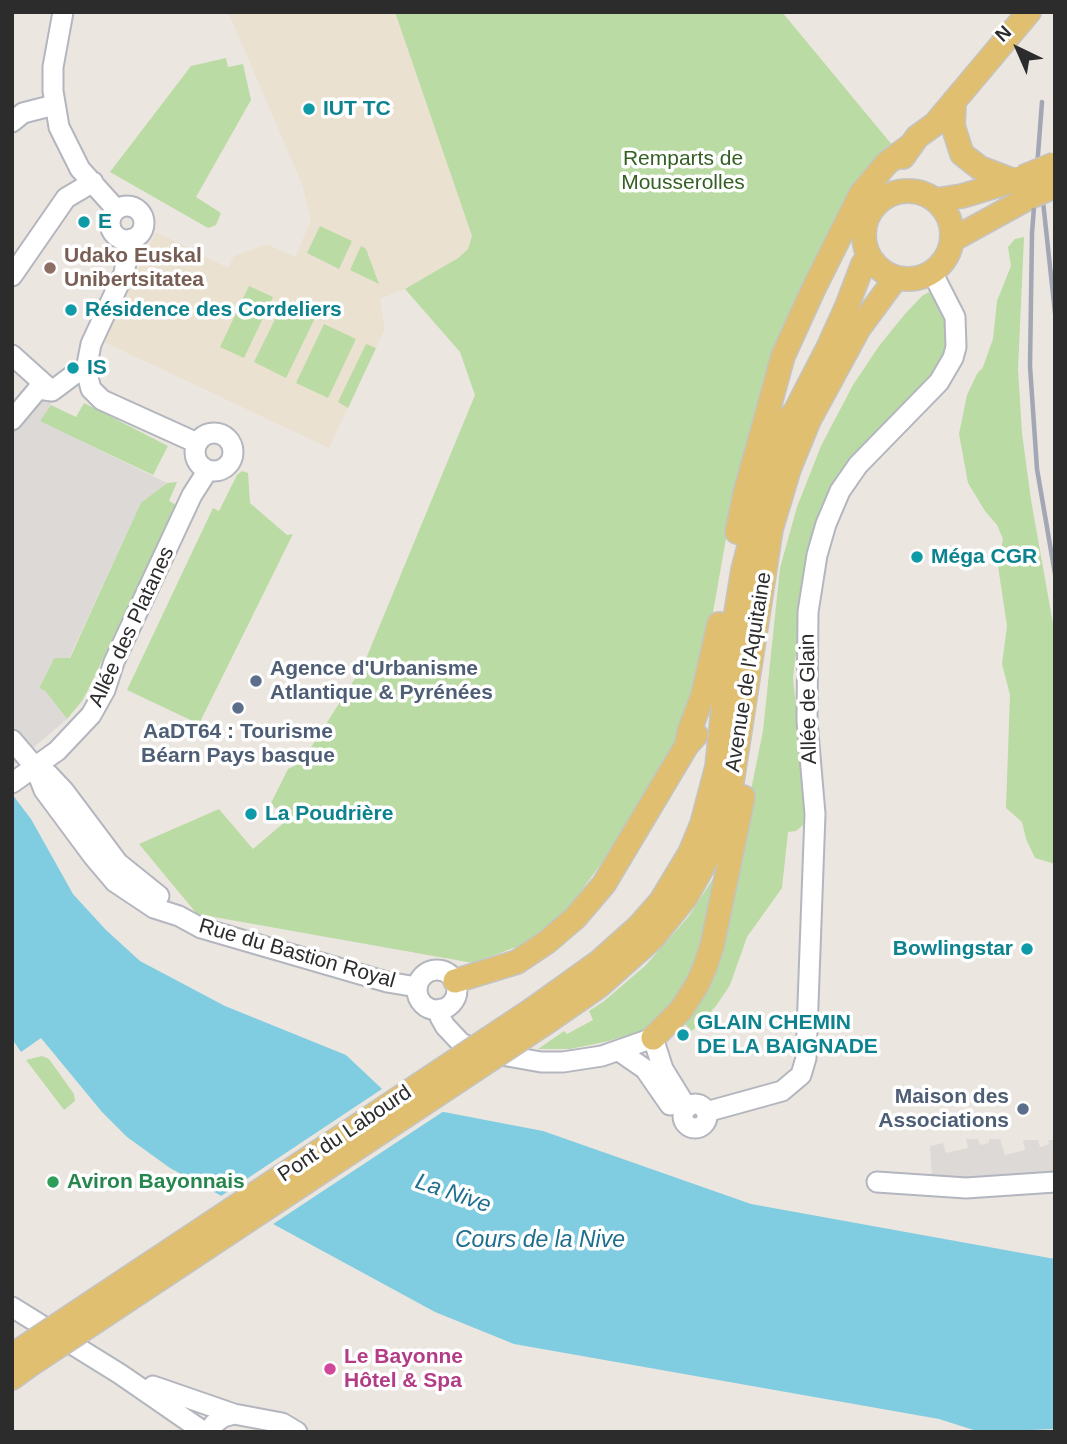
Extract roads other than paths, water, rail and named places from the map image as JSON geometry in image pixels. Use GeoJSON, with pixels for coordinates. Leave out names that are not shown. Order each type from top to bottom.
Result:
{"type":"FeatureCollection","features":[{"type":"Feature","properties":{"kind":"main road"},"geometry":{"type":"LineString","coordinates":[[884,198],[888,177],[917,137],[935,124],[1029,12]]}},
{"type":"Feature","properties":{"kind":"main road"},"geometry":{"type":"LineString","coordinates":[[954,101],[953,126],[962,154],[980,168],[1022,185]]}},
{"type":"Feature","properties":{"kind":"main road"},"geometry":{"type":"LineString","coordinates":[[935,124],[928,145],[914,169],[926,195],[946,211],[952,225],[952,240],[945,259],[932,272],[920,278],[896,278],[876,266],[869,256],[864,240],[865,224],[872,209],[884,198],[905,190],[926,195],[962,196],[1022,185],[1055,186]]}},
{"type":"Feature","properties":{"kind":"main road"},"geometry":{"type":"LineString","coordinates":[[687,745],[716,645],[723,595],[745,494],[783,356],[862,194],[887,163],[910,146]]}},
{"type":"Feature","properties":{"kind":"main road"},"geometry":{"type":"LineString","coordinates":[[952,240],[1022,185],[1055,164]]}},
{"type":"Feature","properties":{"kind":"main road","name":"Avenue de l'Aquitaine"},"geometry":{"type":"LineString","coordinates":[[539,1016],[619,945],[661,901],[678,875],[702,824],[711,793],[722,733],[728,662],[751,532],[772,458],[785,421],[795,412],[828,348],[863,264],[869,256]]}},
{"type":"Feature","properties":{"kind":"main road","name":"Avenue de l'Aquitaine"},"geometry":{"type":"LineString","coordinates":[[539,1016],[625,964],[652,939],[686,897],[714,843],[737,757],[771,529],[789,469],[809,420],[859,328],[896,278]]}},
{"type":"Feature","properties":{"kind":"main road"},"geometry":{"type":"LineString","coordinates":[[785,421],[791,396],[790,343]]}},
{"type":"Feature","properties":{"kind":"main road"},"geometry":{"type":"LineString","coordinates":[[455,981],[517,962],[547,942],[575,918],[604,884],[687,745],[696,735],[712,697],[718,673],[728,662]]}},
{"type":"Feature","properties":{"kind":"main road"},"geometry":{"type":"LineString","coordinates":[[653,1038],[690,997],[712,946],[746,784],[749,748],[743,710]]}},
{"type":"Feature","properties":{"kind":"main road","name":"Pont du Labourd"},"geometry":{"type":"LineString","coordinates":[[17,1363],[539,1016]]}},
{"type":"Feature","properties":{"kind":"street"},"geometry":{"type":"LineString","coordinates":[[61,13],[53,67],[54,105],[69,151],[80,169],[116,209],[132,206],[142,214],[144,226],[141,232],[131,239],[124,273],[91,344],[86,370],[91,388],[102,400],[197,443],[196,459],[208,470]]}},
{"type":"Feature","properties":{"kind":"street"},"geometry":{"type":"LineString","coordinates":[[16,111],[54,105]]}},
{"type":"Feature","properties":{"kind":"street"},"geometry":{"type":"LineString","coordinates":[[12,276],[66,198],[93,182]]}},
{"type":"Feature","properties":{"kind":"street","name":"Allée de Glain"},"geometry":{"type":"LineString","coordinates":[[685,1112],[687,1125],[699,1128],[706,1122],[706,1112],[782,1091],[801,1075],[804,1066],[815,814],[807,721],[808,612],[817,555],[839,491],[858,465],[939,382],[953,358],[957,339],[955,317],[932,272]]}},
{"type":"Feature","properties":{"kind":"street"},"geometry":{"type":"LineString","coordinates":[[12,355],[52,391]]}},
{"type":"Feature","properties":{"kind":"street"},"geometry":{"type":"LineString","coordinates":[[12,420],[38,389],[52,391],[76,373],[86,370]]}},
{"type":"Feature","properties":{"kind":"street","name":"Allée des Platanes"},"geometry":{"type":"LineString","coordinates":[[12,783],[74,736],[91,715],[105,690],[114,662],[192,495],[208,470],[215,471],[227,466],[233,453],[228,439],[215,433],[201,438],[197,443]]}},
{"type":"Feature","properties":{"kind":"street","name":"Rue du Bastion Royal"},"geometry":{"type":"LineString","coordinates":[[12,740],[35,767],[51,800],[93,856],[115,882],[154,908],[179,916],[201,928],[387,982],[417,987]]}},
{"type":"Feature","properties":{"kind":"street"},"geometry":{"type":"LineString","coordinates":[[434,970],[447,972],[455,981],[457,993],[452,1004],[440,1009],[423,1004],[417,987],[423,976],[434,970]]}},
{"type":"Feature","properties":{"kind":"street"},"geometry":{"type":"LineString","coordinates":[[440,1009],[440,1017],[445,1026],[461,1043],[480,1051],[541,1062],[581,1060],[619,1051],[653,1038],[663,1069],[685,1112],[675,1112],[645,1069],[619,1051]]}},
{"type":"Feature","properties":{"kind":"street"},"geometry":{"type":"LineString","coordinates":[[877,1182],[966,1188],[1055,1181]]}},
{"type":"Feature","properties":{"kind":"street"},"geometry":{"type":"LineString","coordinates":[[12,1307],[120,1374],[206,1432],[223,1417],[234,1414]]}},
{"type":"Feature","properties":{"kind":"street"},"geometry":{"type":"LineString","coordinates":[[120,1374],[234,1414],[282,1423],[300,1431]]}},
{"type":"Feature","properties":{"kind":"water","name":"Cours de la Nive"},"geometry":{"type":"Polygon","coordinates":[[[12,794],[31,819],[73,894],[106,930],[140,961],[225,1006],[346,1055],[397,1103],[543,1131],[751,1204],[1055,1259],[1055,1429],[980,1432],[939,1419],[514,1344],[435,1312],[170,1168],[127,1137],[102,1112],[41,1038],[21,1052],[12,1039],[12,794]]]}},
{"type":"Feature","properties":{"kind":"railway"},"geometry":{"type":"LineString","coordinates":[[1042,102],[1032,233],[1030,366],[1037,469],[1055,574]]}},
{"type":"Feature","properties":{"kind":"railway"},"geometry":{"type":"LineString","coordinates":[[1042,192],[1055,313]]}},
{"type":"Feature","properties":{"kind":"place","name":"IUT TC"},"geometry":{"type":"Point","coordinates":[309,109]}},
{"type":"Feature","properties":{"kind":"place","name":"E"},"geometry":{"type":"Point","coordinates":[84,222]}},
{"type":"Feature","properties":{"kind":"place","name":"Udako Euskal Unibertsitatea"},"geometry":{"type":"Point","coordinates":[50,268]}},
{"type":"Feature","properties":{"kind":"place","name":"Résidence des Cordeliers"},"geometry":{"type":"Point","coordinates":[71,310]}},
{"type":"Feature","properties":{"kind":"place","name":"IS"},"geometry":{"type":"Point","coordinates":[73,368]}},
{"type":"Feature","properties":{"kind":"place","name":"Méga CGR"},"geometry":{"type":"Point","coordinates":[917,557]}},
{"type":"Feature","properties":{"kind":"place","name":"Agence d'Urbanisme Atlantique & Pyrénées"},"geometry":{"type":"Point","coordinates":[256,681]}},
{"type":"Feature","properties":{"kind":"place","name":"AaDT64 : Tourisme Béarn Pays basque"},"geometry":{"type":"Point","coordinates":[238,708]}},
{"type":"Feature","properties":{"kind":"place","name":"La Poudrière"},"geometry":{"type":"Point","coordinates":[251,814]}},
{"type":"Feature","properties":{"kind":"place","name":"Bowlingstar"},"geometry":{"type":"Point","coordinates":[1027,949]}},
{"type":"Feature","properties":{"kind":"place","name":"GLAIN CHEMIN DE LA BAIGNADE"},"geometry":{"type":"Point","coordinates":[683,1035]}},
{"type":"Feature","properties":{"kind":"place","name":"Maison des Associations"},"geometry":{"type":"Point","coordinates":[1023,1109]}},
{"type":"Feature","properties":{"kind":"place","name":"Aviron Bayonnais"},"geometry":{"type":"Point","coordinates":[53,1182]}},
{"type":"Feature","properties":{"kind":"place","name":"Le Bayonne Hôtel & Spa"},"geometry":{"type":"Point","coordinates":[330,1369]}},
{"type":"Feature","properties":{"kind":"park label","name":"Remparts de Mousserolles"},"geometry":{"type":"Point","coordinates":[683,171]}},
{"type":"Feature","properties":{"kind":"water label","name":"La Nive"},"geometry":{"type":"Point","coordinates":[453,1194]}}]}
